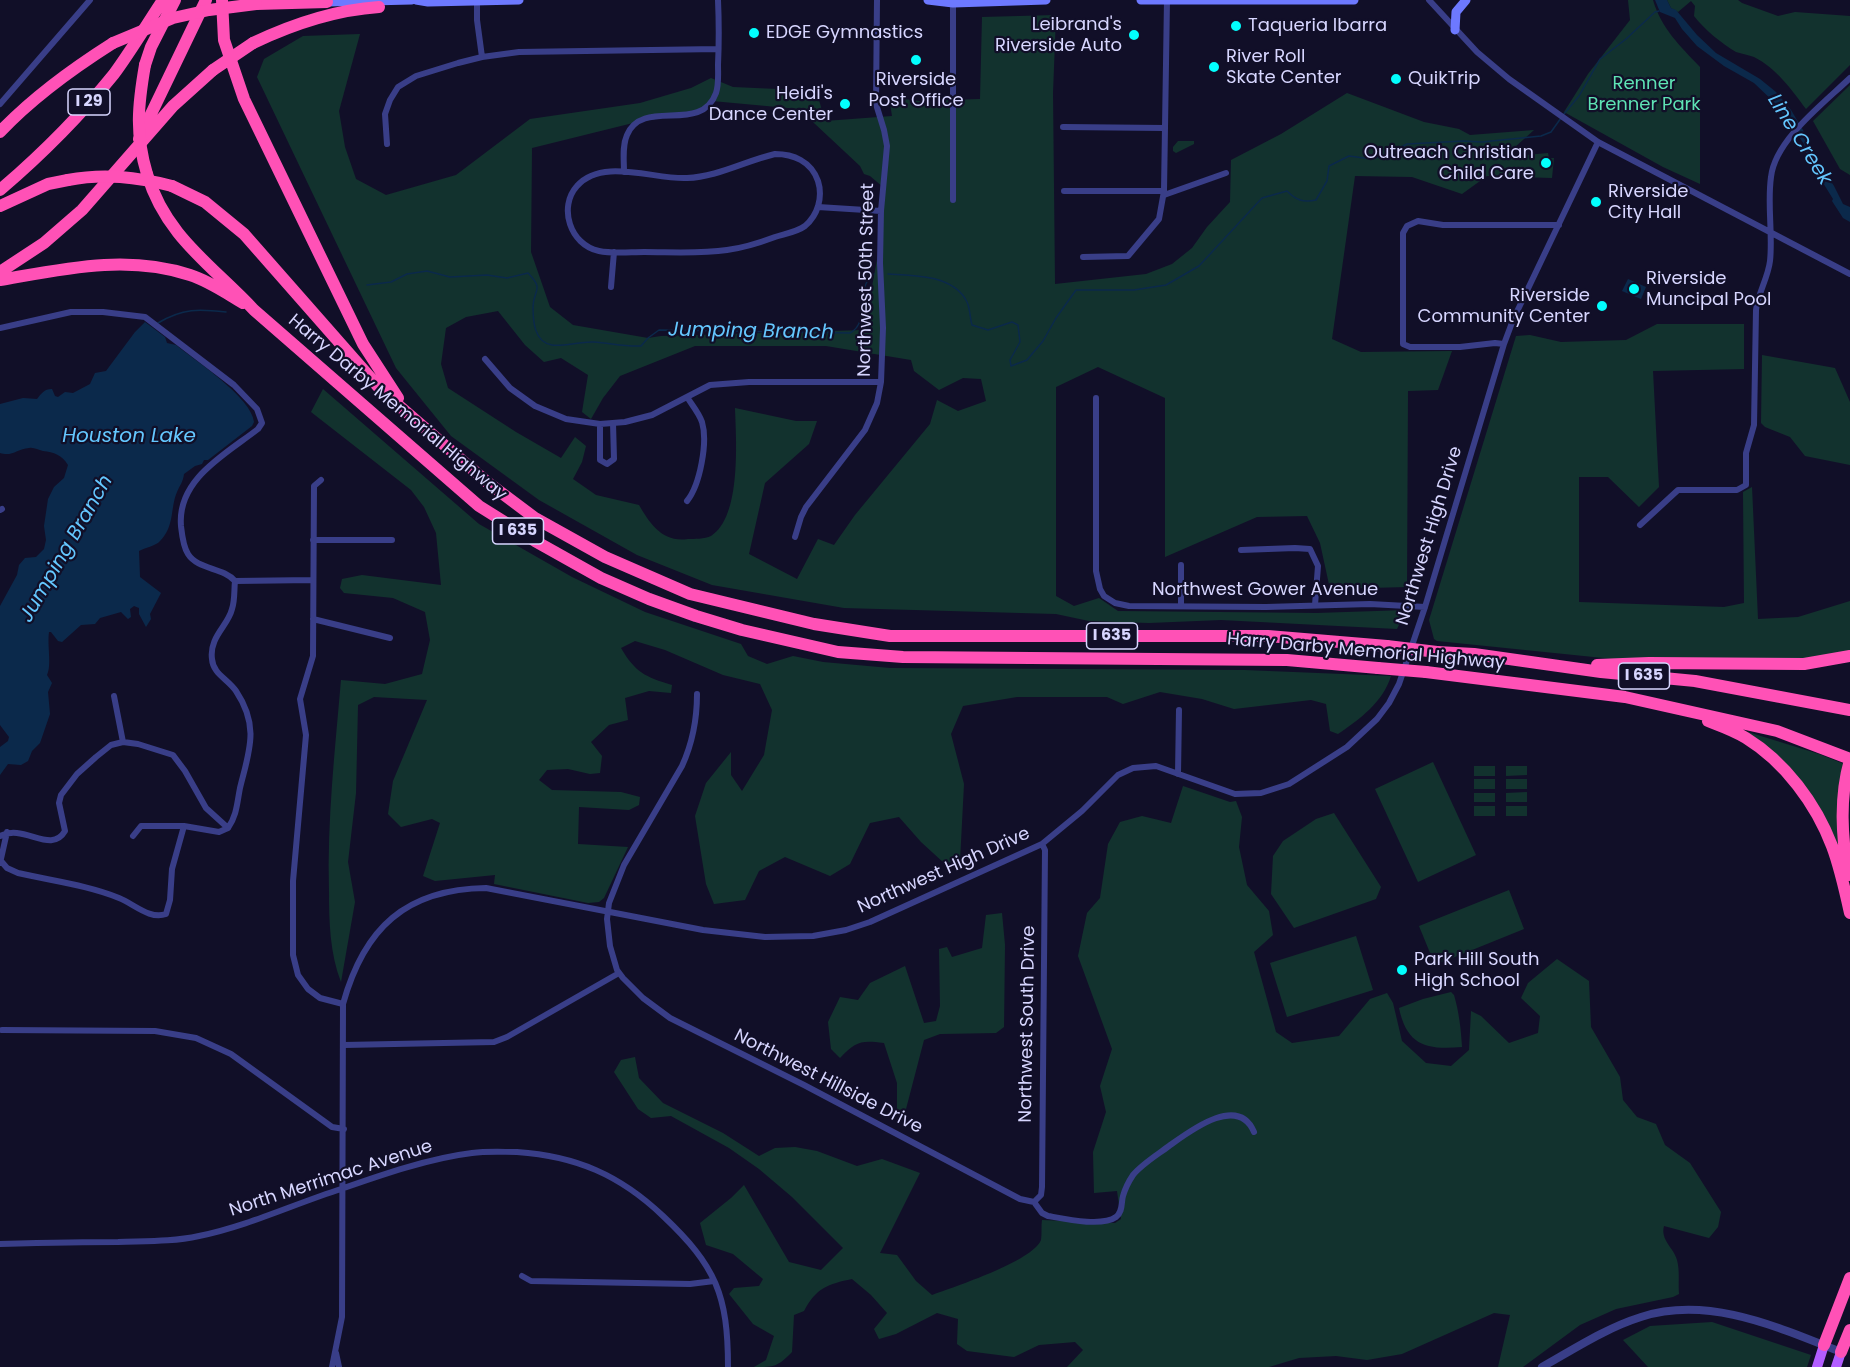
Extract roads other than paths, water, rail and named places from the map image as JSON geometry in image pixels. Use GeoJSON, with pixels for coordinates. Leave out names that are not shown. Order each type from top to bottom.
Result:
{"type":"FeatureCollection","features":[{"type":"Feature","properties":{"kind":"highway","name":"I 29"},"geometry":{"type":"LineString","coordinates":[[0,190],[29,165],[107,81],[163,0]]}},
{"type":"Feature","properties":{"kind":"highway"},"geometry":{"type":"LineString","coordinates":[[175,0],[145,65],[138,123],[143,159],[153,195],[175,231],[254,310]]}},
{"type":"Feature","properties":{"kind":"highway"},"geometry":{"type":"LineString","coordinates":[[133,151],[206,0]]}},
{"type":"Feature","properties":{"kind":"highway"},"geometry":{"type":"LineString","coordinates":[[222,0],[224,40],[244,99],[363,344],[383,378],[409,414]]}},
{"type":"Feature","properties":{"kind":"highway"},"geometry":{"type":"LineString","coordinates":[[0,132],[35,98],[63,76],[113,44],[173,18],[209,10],[256,4],[327,1]]}},
{"type":"Feature","properties":{"kind":"highway"},"geometry":{"type":"LineString","coordinates":[[0,272],[44,243],[82,210],[173,106],[213,70],[253,44],[307,20],[379,7]]}},
{"type":"Feature","properties":{"kind":"highway"},"geometry":{"type":"LineString","coordinates":[[0,206],[48,184],[83,177],[112,176],[141,179],[172,186],[205,202],[244,234],[382,391],[409,414]]}},
{"type":"Feature","properties":{"kind":"highway"},"geometry":{"type":"LineString","coordinates":[[0,280],[60,269],[130,264],[191,275],[254,310]]}},
{"type":"Feature","properties":{"kind":"highway","name":"Harry Darby Memorial Highway"},"geometry":{"type":"LineString","coordinates":[[254,310],[478,506],[601,578],[649,599],[705,618],[823,650],[892,656],[1287,660],[1426,672],[1625,696],[1778,731],[1832,750],[1850,759]]}},
{"type":"Feature","properties":{"kind":"highway","name":"Harry Darby Memorial Highway"},"geometry":{"type":"LineString","coordinates":[[409,414],[487,482],[535,518],[605,557],[690,594],[838,628],[890,636],[1268,636],[1474,654],[1564,667],[1695,681],[1850,710]]}},
{"type":"Feature","properties":{"kind":"highway"},"geometry":{"type":"LineString","coordinates":[[1564,667],[1649,663],[1788,665],[1820,663],[1850,656]]}},
{"type":"Feature","properties":{"kind":"highway"},"geometry":{"type":"LineString","coordinates":[[1680,708],[1746,738],[1776,762],[1790,777],[1814,809],[1832,846],[1850,913]]}},
{"type":"Feature","properties":{"kind":"highway"},"geometry":{"type":"LineString","coordinates":[[1850,759],[1846,773],[1842,814],[1850,894]]}},
{"type":"Feature","properties":{"kind":"highway"},"geometry":{"type":"LineString","coordinates":[[1824,1345],[1850,1278]]}},
{"type":"Feature","properties":{"kind":"highway"},"geometry":{"type":"LineString","coordinates":[[1846,1353],[1850,1330]]}},
{"type":"Feature","properties":{"kind":"main road"},"geometry":{"type":"LineString","coordinates":[[327,1],[519,0]]}},
{"type":"Feature","properties":{"kind":"main road"},"geometry":{"type":"LineString","coordinates":[[928,0],[953,3],[1046,0]]}},
{"type":"Feature","properties":{"kind":"main road"},"geometry":{"type":"LineString","coordinates":[[1141,0],[1354,0]]}},
{"type":"Feature","properties":{"kind":"main road"},"geometry":{"type":"LineString","coordinates":[[1455,30],[1456,12],[1466,0]]}},
{"type":"Feature","properties":{"kind":"main road"},"geometry":{"type":"LineString","coordinates":[[379,7],[415,6],[428,2]]}},
{"type":"Feature","properties":{"kind":"main road"},"geometry":{"type":"LineString","coordinates":[[1817,1367],[1824,1345]]}},
{"type":"Feature","properties":{"kind":"main road"},"geometry":{"type":"LineString","coordinates":[[1836,1367],[1846,1353]]}},
{"type":"Feature","properties":{"kind":"street"},"geometry":{"type":"LineString","coordinates":[[0,104],[90,0]]}},
{"type":"Feature","properties":{"kind":"street"},"geometry":{"type":"LineString","coordinates":[[477,0],[482,57]]}},
{"type":"Feature","properties":{"kind":"street"},"geometry":{"type":"LineString","coordinates":[[624,172],[625,145],[631,128],[637,122],[646,118],[688,115],[705,108],[716,93],[718,0]]}},
{"type":"Feature","properties":{"kind":"street","name":"Northwest 50th Street"},"geometry":{"type":"LineString","coordinates":[[795,537],[806,507],[870,422],[881,382],[883,328],[880,263],[881,211],[887,147],[876,104],[877,0]]}},
{"type":"Feature","properties":{"kind":"street"},"geometry":{"type":"LineString","coordinates":[[1083,257],[1124,257],[1131,254],[1158,219],[1164,193],[1167,0]]}},
{"type":"Feature","properties":{"kind":"street"},"geometry":{"type":"LineString","coordinates":[[1429,0],[1455,30],[1508,78],[1598,142],[1850,274]]}},
{"type":"Feature","properties":{"kind":"street"},"geometry":{"type":"LineString","coordinates":[[953,3],[953,200]]}},
{"type":"Feature","properties":{"kind":"street"},"geometry":{"type":"LineString","coordinates":[[387,144],[385,114],[398,87],[416,76],[482,57],[530,52],[718,49]]}},
{"type":"Feature","properties":{"kind":"street"},"geometry":{"type":"LineString","coordinates":[[1640,525],[1678,490],[1741,490],[1747,482],[1746,453],[1752,435],[1755,310],[1757,298],[1768,272],[1772,233],[1770,181],[1772,167],[1791,135],[1850,78]]}},
{"type":"Feature","properties":{"kind":"street"},"geometry":{"type":"LineString","coordinates":[[1063,128],[1165,128]]}},
{"type":"Feature","properties":{"kind":"street","name":"Northwest High Drive"},"geometry":{"type":"LineString","coordinates":[[332,1367],[342,1317],[343,1004],[355,967],[378,932],[400,912],[425,898],[456,890],[486,888],[741,935],[788,938],[825,934],[870,922],[1042,844],[1125,771],[1156,766],[1219,790],[1249,795],[1280,788],[1334,757],[1369,727],[1389,703],[1408,660],[1504,344],[1513,320],[1598,142]]}},
{"type":"Feature","properties":{"kind":"street"},"geometry":{"type":"LineString","coordinates":[[789,155],[804,162],[812,170],[820,190],[818,207],[813,218],[803,227],[738,248],[712,252],[598,251],[579,240],[573,232],[568,208],[573,190],[580,182],[601,172],[652,174],[676,178],[697,177],[768,156],[789,155]]}},
{"type":"Feature","properties":{"kind":"street"},"geometry":{"type":"LineString","coordinates":[[1064,191],[1164,193],[1226,173]]}},
{"type":"Feature","properties":{"kind":"street"},"geometry":{"type":"LineString","coordinates":[[818,207],[881,211]]}},
{"type":"Feature","properties":{"kind":"street"},"geometry":{"type":"LineString","coordinates":[[1504,344],[1410,347],[1403,344],[1403,233],[1411,223],[1418,221],[1443,225],[1559,225]]}},
{"type":"Feature","properties":{"kind":"street"},"geometry":{"type":"LineString","coordinates":[[611,287],[614,252]]}},
{"type":"Feature","properties":{"kind":"street"},"geometry":{"type":"LineString","coordinates":[[0,328],[70,312],[103,312],[145,317],[248,398],[257,409],[262,423],[258,429],[198,475],[187,494],[180,516],[182,539],[187,553],[196,562],[230,575],[235,581],[232,611],[212,647],[212,658],[214,669],[236,691],[246,709],[251,732],[250,749],[236,815],[228,828],[219,832],[184,826],[141,826],[133,836]]}},
{"type":"Feature","properties":{"kind":"street"},"geometry":{"type":"LineString","coordinates":[[485,358],[510,388],[535,406],[566,419],[600,424],[651,415],[710,385],[719,383],[881,382]]}},
{"type":"Feature","properties":{"kind":"street"},"geometry":{"type":"LineString","coordinates":[[687,397],[701,419],[704,436],[695,491],[687,501]]}},
{"type":"Feature","properties":{"kind":"street","name":"Northwest Gower Avenue"},"geometry":{"type":"LineString","coordinates":[[1096,398],[1094,559],[1100,589],[1107,598],[1123,605],[1425,606]]}},
{"type":"Feature","properties":{"kind":"street"},"geometry":{"type":"LineString","coordinates":[[600,424],[600,460],[608,464],[614,459],[613,423]]}},
{"type":"Feature","properties":{"kind":"street"},"geometry":{"type":"LineString","coordinates":[[321,480],[314,486],[311,665],[300,699],[306,735],[293,881],[293,955],[298,975],[308,989],[320,998],[343,1004]]}},
{"type":"Feature","properties":{"kind":"street"},"geometry":{"type":"LineString","coordinates":[[313,540],[392,540]]}},
{"type":"Feature","properties":{"kind":"street"},"geometry":{"type":"LineString","coordinates":[[1241,550],[1310,549],[1318,566],[1315,605]]}},
{"type":"Feature","properties":{"kind":"street"},"geometry":{"type":"LineString","coordinates":[[1181,565],[1181,606]]}},
{"type":"Feature","properties":{"kind":"street"},"geometry":{"type":"LineString","coordinates":[[235,581],[313,580]]}},
{"type":"Feature","properties":{"kind":"street"},"geometry":{"type":"LineString","coordinates":[[313,619],[390,638]]}},
{"type":"Feature","properties":{"kind":"street"},"geometry":{"type":"LineString","coordinates":[[344,1045],[494,1042],[507,1037],[619,973],[610,946],[609,903],[624,866],[688,753],[695,725],[697,694]]}},
{"type":"Feature","properties":{"kind":"street"},"geometry":{"type":"LineString","coordinates":[[114,696],[123,742]]}},
{"type":"Feature","properties":{"kind":"street"},"geometry":{"type":"LineString","coordinates":[[1178,774],[1179,710]]}},
{"type":"Feature","properties":{"kind":"street"},"geometry":{"type":"LineString","coordinates":[[0,836],[7,832],[25,833],[40,839],[56,840],[61,837],[64,831],[59,803],[61,795],[77,774],[96,757],[111,745],[123,742],[138,744],[172,755],[185,771],[206,808],[228,828]]}},
{"type":"Feature","properties":{"kind":"street"},"geometry":{"type":"LineString","coordinates":[[7,832],[0,862],[8,868],[18,873],[100,890],[149,914],[159,916],[166,914],[170,900],[172,869],[184,826]]}},
{"type":"Feature","properties":{"kind":"street","name":"Northwest South Drive"},"geometry":{"type":"LineString","coordinates":[[1034,1202],[1041,1195],[1042,1187],[1045,849],[1042,844]]}},
{"type":"Feature","properties":{"kind":"street","name":"Northwest Hillside Drive"},"geometry":{"type":"LineString","coordinates":[[619,973],[643,998],[670,1018],[804,1085],[1020,1200],[1034,1202],[1037,1208],[1048,1216],[1093,1221],[1114,1218],[1121,1211],[1123,1196],[1134,1174],[1197,1126],[1220,1117],[1237,1116],[1251,1123],[1254,1132]]}},
{"type":"Feature","properties":{"kind":"street"},"geometry":{"type":"LineString","coordinates":[[2,1030],[155,1031],[196,1038],[231,1054],[332,1127],[344,1129]]}},
{"type":"Feature","properties":{"kind":"street","name":"North Merrimac Avenue"},"geometry":{"type":"LineString","coordinates":[[0,1244],[165,1240],[199,1236],[261,1218],[342,1188],[437,1160],[473,1152],[531,1153],[572,1160],[607,1174],[643,1196],[687,1239],[700,1256],[720,1293],[726,1317],[728,1367]]}},
{"type":"Feature","properties":{"kind":"street"},"geometry":{"type":"LineString","coordinates":[[522,1276],[531,1281],[690,1284],[714,1281]]}},
{"type":"Feature","properties":{"kind":"street"},"geometry":{"type":"LineString","coordinates":[[1542,1367],[1605,1331],[1643,1316],[1674,1311],[1718,1312],[1743,1316],[1846,1353]]}},
{"type":"Feature","properties":{"kind":"street"},"geometry":{"type":"LineString","coordinates":[[336,1353],[339,1367]]}},
{"type":"Feature","properties":{"kind":"water"},"geometry":{"type":"Polygon","coordinates":[[[1655,0],[1667,0],[1671,8],[1676,10],[1716,53],[1760,79],[1776,92],[1791,110],[1803,130],[1813,154],[1843,204],[1850,207],[1850,222],[1843,218],[1832,201],[1833,199],[1807,157],[1804,144],[1775,103],[1754,83],[1724,66],[1697,46],[1675,18],[1660,12],[1655,0]]]}},
{"type":"Feature","properties":{"kind":"water","name":"Riverside Muncipal Pool"},"geometry":{"type":"Polygon","coordinates":[[[1628,279],[1646,287],[1641,299],[1622,291],[1628,279]]]}},
{"type":"Feature","properties":{"kind":"water","name":"Houston Lake"},"geometry":{"type":"Polygon","coordinates":[[[145,322],[165,337],[167,343],[176,345],[234,391],[251,412],[254,422],[252,426],[208,460],[204,460],[202,464],[184,474],[165,535],[156,544],[139,551],[140,577],[161,593],[146,627],[139,614],[139,608],[134,606],[130,609],[131,617],[128,619],[121,612],[100,618],[95,624],[81,625],[62,642],[49,632],[47,675],[52,683],[48,692],[50,714],[40,743],[32,751],[28,761],[21,765],[8,764],[0,775],[0,747],[8,741],[9,737],[0,725],[0,606],[17,575],[19,565],[25,558],[36,557],[44,549],[46,540],[44,526],[48,499],[54,487],[64,478],[68,465],[51,452],[33,448],[8,454],[0,453],[0,404],[23,398],[37,399],[49,389],[52,389],[58,397],[65,392],[73,393],[90,384],[95,373],[106,371],[145,322]]]}},
{"type":"Feature","properties":{"kind":"waterway","name":"Jumping Branch"},"geometry":{"type":"LineString","coordinates":[[1564,114],[1579,96],[1600,59],[1659,11]]}},
{"type":"Feature","properties":{"kind":"waterway","name":"Jumping Branch"},"geometry":{"type":"LineString","coordinates":[[888,274],[932,278],[953,286],[967,302],[972,325],[988,330],[1012,322],[1018,325],[1020,342],[1010,360],[1011,366],[1027,360],[1043,341],[1076,290],[1134,290],[1166,285],[1199,266],[1262,198],[1287,191],[1300,200],[1316,200],[1327,181],[1329,166],[1349,156],[1372,159],[1407,144],[1482,142],[1541,136],[1551,132],[1561,118]]}},
{"type":"Feature","properties":{"kind":"waterway","name":"Jumping Branch"},"geometry":{"type":"LineString","coordinates":[[367,285],[391,282],[407,274],[427,271],[450,277],[487,275],[507,278],[528,273],[537,287],[533,301],[534,324],[541,340],[552,345],[594,342],[641,346],[659,330],[850,333],[860,321],[864,288],[874,274]]}},
{"type":"Feature","properties":{"kind":"waterway","name":"Jumping Branch"},"geometry":{"type":"LineString","coordinates":[[158,323],[183,312],[207,310],[226,312]]}},
{"type":"Feature","properties":{"kind":"place","name":"Taqueria Ibarra"},"geometry":{"type":"Point","coordinates":[1236,26]}},
{"type":"Feature","properties":{"kind":"place","name":"EDGE Gymnastics"},"geometry":{"type":"Point","coordinates":[754,33]}},
{"type":"Feature","properties":{"kind":"place","name":"Leibrand's Riverside Auto"},"geometry":{"type":"Point","coordinates":[1134,35]}},
{"type":"Feature","properties":{"kind":"place","name":"Riverside Post Office"},"geometry":{"type":"Point","coordinates":[916,60]}},
{"type":"Feature","properties":{"kind":"place","name":"River Roll Skate Center"},"geometry":{"type":"Point","coordinates":[1214,67]}},
{"type":"Feature","properties":{"kind":"place","name":"QuikTrip"},"geometry":{"type":"Point","coordinates":[1396,79]}},
{"type":"Feature","properties":{"kind":"place","name":"Heidi's Dance Center"},"geometry":{"type":"Point","coordinates":[845,104]}},
{"type":"Feature","properties":{"kind":"place","name":"Outreach Christian Child Care"},"geometry":{"type":"Point","coordinates":[1546,163]}},
{"type":"Feature","properties":{"kind":"place","name":"Riverside City Hall"},"geometry":{"type":"Point","coordinates":[1596,202]}},
{"type":"Feature","properties":{"kind":"place","name":"Riverside Muncipal Pool"},"geometry":{"type":"Point","coordinates":[1634,289]}},
{"type":"Feature","properties":{"kind":"place","name":"Riverside Community Center"},"geometry":{"type":"Point","coordinates":[1602,306]}},
{"type":"Feature","properties":{"kind":"place","name":"Park Hill South High School"},"geometry":{"type":"Point","coordinates":[1402,970]}},
{"type":"Feature","properties":{"kind":"park label","name":"Renner Brenner Park"},"geometry":{"type":"Point","coordinates":[1644,94]}},
{"type":"Feature","properties":{"kind":"water label","name":"Line Creek"},"geometry":{"type":"Point","coordinates":[1799,140]}}]}
